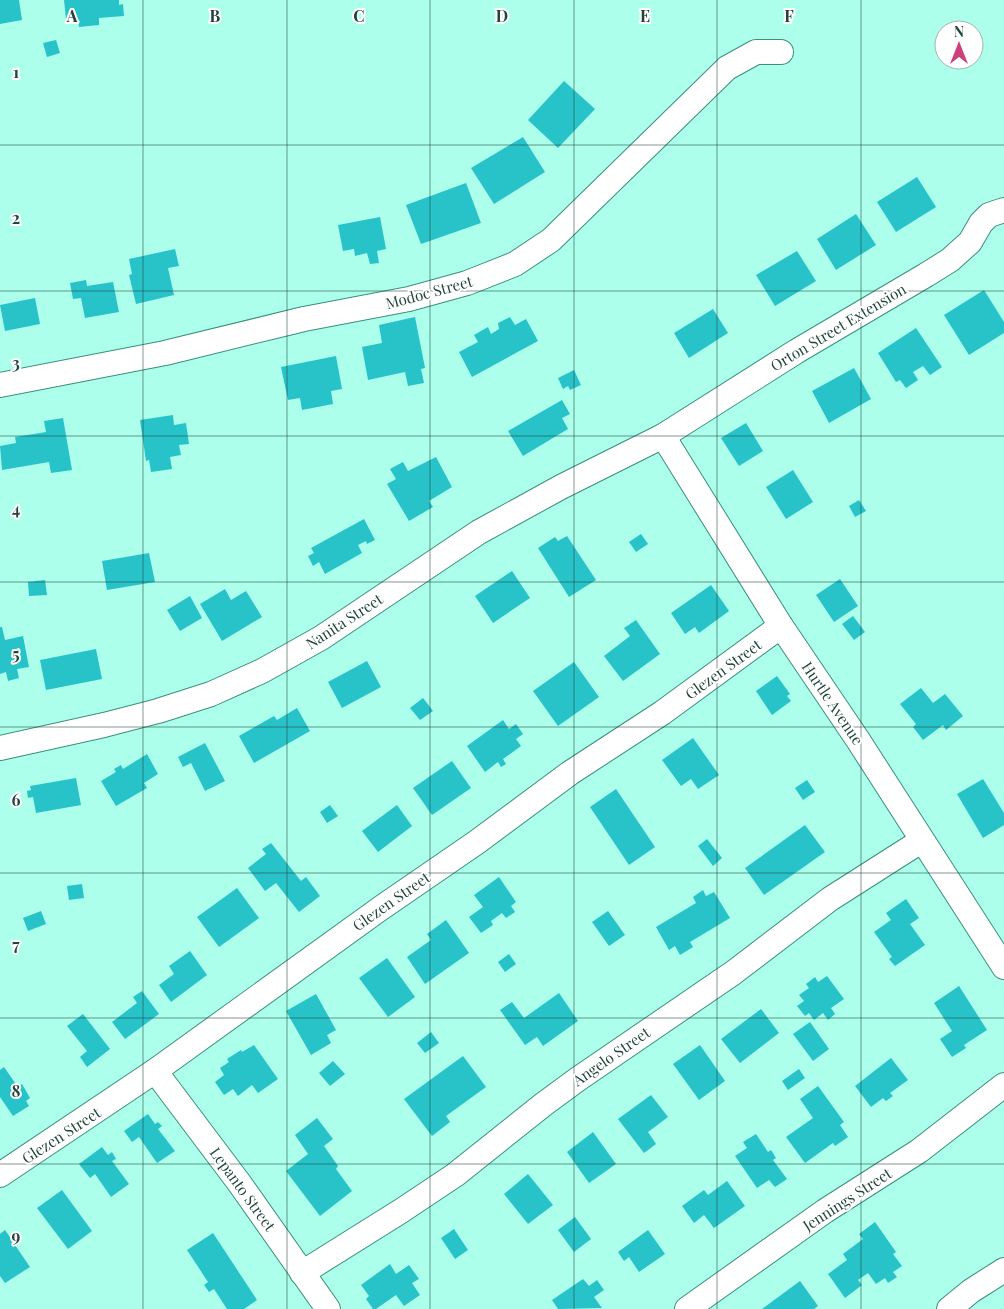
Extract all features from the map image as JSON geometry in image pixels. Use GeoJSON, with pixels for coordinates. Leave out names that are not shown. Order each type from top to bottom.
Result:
{"type":"FeatureCollection","features":[{"type":"Feature","properties":{"kind":"street","name":"Modoc Street"},"geometry":{"type":"LineString","coordinates":[[0,385],[165,353],[304,319],[410,299],[467,283],[515,264],[551,240],[727,68],[756,52],[782,52]]}},
{"type":"Feature","properties":{"kind":"street","name":"Orton Street Extension"},"geometry":{"type":"LineString","coordinates":[[663,436],[797,351],[950,260],[970,242],[982,222],[989,215],[1004,210]]}},
{"type":"Feature","properties":{"kind":"street","name":"Hurtle Avenue"},"geometry":{"type":"LineString","coordinates":[[663,436],[781,626],[858,740],[1004,968]]}},
{"type":"Feature","properties":{"kind":"street","name":"Nanita Street"},"geometry":{"type":"LineString","coordinates":[[0,748],[104,725],[185,704],[237,683],[292,655],[320,638],[427,565],[510,514],[663,436]]}},
{"type":"Feature","properties":{"kind":"street","name":"Glezen Street"},"geometry":{"type":"LineString","coordinates":[[2,1170],[76,1126],[155,1071],[373,913],[477,842],[570,773],[662,713],[781,626]]}},
{"type":"Feature","properties":{"kind":"street","name":"Angelo Street"},"geometry":{"type":"LineString","coordinates":[[302,1273],[455,1175],[578,1078],[733,973],[830,899],[921,841]]}},
{"type":"Feature","properties":{"kind":"street","name":"Lepanto Street"},"geometry":{"type":"LineString","coordinates":[[155,1071],[240,1184],[328,1309]]}},
{"type":"Feature","properties":{"kind":"street","name":"Jennings Street"},"geometry":{"type":"LineString","coordinates":[[687,1309],[825,1211],[919,1151],[1004,1085]]}},
{"type":"Feature","properties":{"kind":"street"},"geometry":{"type":"LineString","coordinates":[[949,1309],[971,1291],[1004,1270]]}},
{"type":"Feature","properties":{"kind":"building"},"geometry":{"type":"Polygon","coordinates":[[[0,0],[19,0],[22,20],[0,24],[0,0]]]}},
{"type":"Feature","properties":{"kind":"building"},"geometry":{"type":"Polygon","coordinates":[[[64,0],[119,0],[119,5],[123,4],[124,16],[99,18],[99,25],[79,27],[78,18],[66,19],[64,0]]]}},
{"type":"Feature","properties":{"kind":"building"},"geometry":{"type":"Polygon","coordinates":[[[56,40],[60,53],[47,57],[43,43],[56,40]]]}},
{"type":"Feature","properties":{"kind":"building"},"geometry":{"type":"Polygon","coordinates":[[[564,81],[595,109],[558,148],[528,120],[564,81]]]}},
{"type":"Feature","properties":{"kind":"building"},"geometry":{"type":"Polygon","coordinates":[[[523,137],[545,172],[494,204],[471,168],[523,137]]]}},
{"type":"Feature","properties":{"kind":"building"},"geometry":{"type":"Polygon","coordinates":[[[917,177],[936,207],[896,232],[877,202],[917,177]]]}},
{"type":"Feature","properties":{"kind":"building"},"geometry":{"type":"Polygon","coordinates":[[[466,183],[481,223],[421,244],[406,205],[466,183]]]}},
{"type":"Feature","properties":{"kind":"building"},"geometry":{"type":"Polygon","coordinates":[[[856,214],[876,245],[836,270],[817,239],[856,214]]]}},
{"type":"Feature","properties":{"kind":"building"},"geometry":{"type":"Polygon","coordinates":[[[380,217],[386,249],[377,251],[379,263],[370,264],[367,253],[355,256],[354,249],[343,251],[338,225],[380,217]]]}},
{"type":"Feature","properties":{"kind":"building"},"geometry":{"type":"Polygon","coordinates":[[[175,249],[179,266],[168,268],[174,295],[136,304],[129,275],[132,274],[129,259],[175,249]]]}},
{"type":"Feature","properties":{"kind":"building"},"geometry":{"type":"Polygon","coordinates":[[[797,251],[816,281],[775,306],[756,275],[797,251]]]}},
{"type":"Feature","properties":{"kind":"building"},"geometry":{"type":"Polygon","coordinates":[[[86,280],[87,286],[113,282],[119,312],[85,318],[81,298],[73,299],[70,283],[86,280]]]}},
{"type":"Feature","properties":{"kind":"building"},"geometry":{"type":"Polygon","coordinates":[[[984,290],[1004,322],[1004,333],[969,355],[944,315],[984,290]]]}},
{"type":"Feature","properties":{"kind":"building"},"geometry":{"type":"Polygon","coordinates":[[[35,298],[40,324],[5,331],[0,305],[35,298]]]}},
{"type":"Feature","properties":{"kind":"building"},"geometry":{"type":"Polygon","coordinates":[[[713,309],[728,333],[689,358],[674,333],[713,309]]]}},
{"type":"Feature","properties":{"kind":"building"},"geometry":{"type":"Polygon","coordinates":[[[415,317],[425,368],[421,369],[424,383],[408,386],[405,372],[368,380],[362,347],[382,343],[379,325],[415,317]]]}},
{"type":"Feature","properties":{"kind":"building"},"geometry":{"type":"Polygon","coordinates":[[[510,317],[515,325],[526,319],[538,341],[472,377],[459,352],[478,342],[474,335],[488,327],[491,334],[499,329],[498,323],[510,317]]]}},
{"type":"Feature","properties":{"kind":"building"},"geometry":{"type":"Polygon","coordinates":[[[916,328],[942,367],[930,375],[923,366],[913,372],[918,380],[906,388],[900,380],[896,382],[878,353],[916,328]]]}},
{"type":"Feature","properties":{"kind":"building"},"geometry":{"type":"Polygon","coordinates":[[[336,356],[342,389],[331,391],[333,404],[302,410],[300,398],[288,400],[281,367],[336,356]]]}},
{"type":"Feature","properties":{"kind":"building"},"geometry":{"type":"Polygon","coordinates":[[[854,368],[871,399],[829,423],[812,391],[854,368]]]}},
{"type":"Feature","properties":{"kind":"building"},"geometry":{"type":"Polygon","coordinates":[[[574,370],[581,385],[570,390],[568,386],[563,389],[558,378],[574,370]]]}},
{"type":"Feature","properties":{"kind":"building"},"geometry":{"type":"Polygon","coordinates":[[[562,400],[570,414],[562,418],[568,429],[523,456],[508,431],[562,400]]]}},
{"type":"Feature","properties":{"kind":"building"},"geometry":{"type":"Polygon","coordinates":[[[173,415],[174,425],[186,423],[189,444],[179,445],[181,455],[170,457],[172,469],[151,472],[149,460],[146,461],[140,420],[173,415]]]}},
{"type":"Feature","properties":{"kind":"building"},"geometry":{"type":"Polygon","coordinates":[[[63,418],[72,470],[51,473],[49,462],[2,470],[0,446],[16,443],[15,437],[46,432],[44,421],[63,418]]]}},
{"type":"Feature","properties":{"kind":"building"},"geometry":{"type":"Polygon","coordinates":[[[746,423],[763,451],[739,466],[721,438],[746,423]]]}},
{"type":"Feature","properties":{"kind":"building"},"geometry":{"type":"Polygon","coordinates":[[[436,457],[452,487],[429,501],[433,507],[409,521],[387,484],[396,479],[390,469],[403,462],[408,471],[436,457]]]}},
{"type":"Feature","properties":{"kind":"building"},"geometry":{"type":"Polygon","coordinates":[[[793,470],[813,502],[786,519],[766,487],[793,470]]]}},
{"type":"Feature","properties":{"kind":"building"},"geometry":{"type":"Polygon","coordinates":[[[859,500],[866,511],[855,517],[849,506],[859,500]]]}},
{"type":"Feature","properties":{"kind":"building"},"geometry":{"type":"Polygon","coordinates":[[[364,519],[375,540],[367,544],[366,541],[358,545],[362,553],[325,574],[319,562],[313,566],[308,556],[314,553],[311,548],[364,519]]]}},
{"type":"Feature","properties":{"kind":"building"},"geometry":{"type":"Polygon","coordinates":[[[641,534],[648,544],[636,552],[629,542],[641,534]]]}},
{"type":"Feature","properties":{"kind":"building"},"geometry":{"type":"Polygon","coordinates":[[[567,536],[596,580],[569,597],[538,548],[555,537],[558,541],[567,536]]]}},
{"type":"Feature","properties":{"kind":"building"},"geometry":{"type":"Polygon","coordinates":[[[149,553],[155,582],[107,590],[102,561],[149,553]]]}},
{"type":"Feature","properties":{"kind":"building"},"geometry":{"type":"Polygon","coordinates":[[[512,571],[530,598],[493,623],[475,596],[512,571]]]}},
{"type":"Feature","properties":{"kind":"building"},"geometry":{"type":"Polygon","coordinates":[[[840,579],[858,606],[834,622],[816,595],[840,579]]]}},
{"type":"Feature","properties":{"kind":"building"},"geometry":{"type":"Polygon","coordinates":[[[45,580],[47,595],[29,596],[28,582],[45,580]]]}},
{"type":"Feature","properties":{"kind":"building"},"geometry":{"type":"Polygon","coordinates":[[[711,585],[729,611],[699,633],[695,627],[685,634],[671,613],[711,585]]]}},
{"type":"Feature","properties":{"kind":"building"},"geometry":{"type":"Polygon","coordinates":[[[225,589],[231,600],[246,591],[262,617],[222,641],[200,604],[225,589]]]}},
{"type":"Feature","properties":{"kind":"building"},"geometry":{"type":"Polygon","coordinates":[[[190,596],[202,618],[180,631],[167,610],[190,596]]]}},
{"type":"Feature","properties":{"kind":"building"},"geometry":{"type":"Polygon","coordinates":[[[853,616],[865,632],[854,640],[842,624],[853,616]]]}},
{"type":"Feature","properties":{"kind":"building"},"geometry":{"type":"Polygon","coordinates":[[[636,620],[660,654],[623,681],[604,656],[630,636],[624,628],[636,620]]]}},
{"type":"Feature","properties":{"kind":"building"},"geometry":{"type":"Polygon","coordinates":[[[0,627],[2,627],[5,640],[23,636],[29,667],[17,669],[19,678],[8,681],[6,672],[0,674],[0,627]]]}},
{"type":"Feature","properties":{"kind":"building"},"geometry":{"type":"Polygon","coordinates":[[[96,649],[102,679],[46,690],[40,660],[96,649]]]}},
{"type":"Feature","properties":{"kind":"building"},"geometry":{"type":"Polygon","coordinates":[[[367,661],[381,687],[342,708],[328,682],[367,661]]]}},
{"type":"Feature","properties":{"kind":"building"},"geometry":{"type":"Polygon","coordinates":[[[574,662],[599,697],[558,726],[533,691],[574,662]]]}},
{"type":"Feature","properties":{"kind":"building"},"geometry":{"type":"Polygon","coordinates":[[[777,676],[790,694],[787,696],[791,701],[772,715],[756,691],[777,676]]]}},
{"type":"Feature","properties":{"kind":"building"},"geometry":{"type":"Polygon","coordinates":[[[921,688],[933,703],[945,694],[963,716],[946,730],[943,725],[923,740],[913,727],[916,724],[900,704],[921,688]]]}},
{"type":"Feature","properties":{"kind":"building"},"geometry":{"type":"Polygon","coordinates":[[[423,698],[433,711],[420,720],[410,708],[423,698]]]}},
{"type":"Feature","properties":{"kind":"building"},"geometry":{"type":"Polygon","coordinates":[[[297,708],[310,731],[254,763],[239,736],[274,716],[277,720],[297,708]]]}},
{"type":"Feature","properties":{"kind":"building"},"geometry":{"type":"Polygon","coordinates":[[[503,720],[509,729],[516,724],[523,734],[516,739],[521,746],[503,759],[506,764],[501,767],[498,762],[485,772],[467,746],[503,720]]]}},
{"type":"Feature","properties":{"kind":"building"},"geometry":{"type":"Polygon","coordinates":[[[693,738],[719,775],[698,789],[691,779],[681,786],[662,760],[693,738]]]}},
{"type":"Feature","properties":{"kind":"building"},"geometry":{"type":"Polygon","coordinates":[[[205,743],[225,781],[205,791],[191,763],[183,767],[178,757],[205,743]]]}},
{"type":"Feature","properties":{"kind":"building"},"geometry":{"type":"Polygon","coordinates":[[[147,754],[158,774],[144,783],[147,788],[116,806],[101,781],[116,772],[114,769],[121,765],[123,769],[147,754]]]}},
{"type":"Feature","properties":{"kind":"building"},"geometry":{"type":"Polygon","coordinates":[[[452,761],[471,788],[432,815],[413,788],[452,761]]]}},
{"type":"Feature","properties":{"kind":"building"},"geometry":{"type":"Polygon","coordinates":[[[76,778],[81,805],[36,813],[33,797],[28,798],[27,791],[31,790],[30,786],[76,778]]]}},
{"type":"Feature","properties":{"kind":"building"},"geometry":{"type":"Polygon","coordinates":[[[983,779],[1004,813],[1004,825],[983,838],[957,794],[983,779]]]}},
{"type":"Feature","properties":{"kind":"building"},"geometry":{"type":"Polygon","coordinates":[[[807,780],[815,792],[803,800],[795,788],[807,780]]]}},
{"type":"Feature","properties":{"kind":"building"},"geometry":{"type":"Polygon","coordinates":[[[616,789],[655,847],[629,865],[590,807],[616,789]]]}},
{"type":"Feature","properties":{"kind":"building"},"geometry":{"type":"Polygon","coordinates":[[[330,805],[338,816],[327,823],[320,812],[330,805]]]}},
{"type":"Feature","properties":{"kind":"building"},"geometry":{"type":"Polygon","coordinates":[[[397,805],[412,826],[378,852],[362,831],[397,805]]]}},
{"type":"Feature","properties":{"kind":"building"},"geometry":{"type":"Polygon","coordinates":[[[805,825],[825,852],[764,895],[745,868],[805,825]]]}},
{"type":"Feature","properties":{"kind":"building"},"geometry":{"type":"Polygon","coordinates":[[[707,839],[722,858],[713,866],[698,846],[707,839]]]}},
{"type":"Feature","properties":{"kind":"building"},"geometry":{"type":"Polygon","coordinates":[[[271,843],[301,881],[306,877],[320,896],[299,912],[276,883],[265,891],[248,868],[266,854],[262,849],[271,843]]]}},
{"type":"Feature","properties":{"kind":"building"},"geometry":{"type":"Polygon","coordinates":[[[499,877],[516,902],[511,906],[515,912],[506,918],[502,913],[491,921],[493,925],[481,933],[469,917],[483,907],[474,895],[499,877]]]}},
{"type":"Feature","properties":{"kind":"building"},"geometry":{"type":"Polygon","coordinates":[[[82,884],[84,898],[69,900],[67,886],[82,884]]]}},
{"type":"Feature","properties":{"kind":"building"},"geometry":{"type":"Polygon","coordinates":[[[237,888],[259,918],[219,947],[197,917],[237,888]]]}},
{"type":"Feature","properties":{"kind":"building"},"geometry":{"type":"Polygon","coordinates":[[[703,890],[706,896],[714,892],[730,918],[690,942],[693,947],[680,955],[675,946],[669,950],[656,927],[696,903],[693,897],[703,890]]]}},
{"type":"Feature","properties":{"kind":"building"},"geometry":{"type":"Polygon","coordinates":[[[906,899],[919,918],[910,924],[925,945],[895,966],[889,959],[892,957],[874,932],[891,920],[886,913],[906,899]]]}},
{"type":"Feature","properties":{"kind":"building"},"geometry":{"type":"Polygon","coordinates":[[[41,911],[46,924],[28,931],[23,918],[41,911]]]}},
{"type":"Feature","properties":{"kind":"building"},"geometry":{"type":"Polygon","coordinates":[[[608,911],[625,935],[609,946],[592,922],[608,911]]]}},
{"type":"Feature","properties":{"kind":"building"},"geometry":{"type":"Polygon","coordinates":[[[446,920],[469,953],[425,984],[407,957],[431,940],[427,934],[446,920]]]}},
{"type":"Feature","properties":{"kind":"building"},"geometry":{"type":"Polygon","coordinates":[[[190,951],[207,975],[171,1002],[159,985],[174,974],[169,966],[190,951]]]}},
{"type":"Feature","properties":{"kind":"building"},"geometry":{"type":"Polygon","coordinates":[[[509,954],[516,964],[505,972],[498,962],[509,954]]]}},
{"type":"Feature","properties":{"kind":"building"},"geometry":{"type":"Polygon","coordinates":[[[387,958],[415,997],[388,1017],[359,978],[387,958]]]}},
{"type":"Feature","properties":{"kind":"building"},"geometry":{"type":"Polygon","coordinates":[[[827,976],[844,999],[831,1008],[835,1014],[828,1020],[823,1013],[814,1020],[809,1013],[805,1016],[797,1006],[804,1001],[799,995],[809,988],[806,984],[815,977],[818,982],[827,976]]]}},
{"type":"Feature","properties":{"kind":"building"},"geometry":{"type":"Polygon","coordinates":[[[959,986],[987,1030],[964,1045],[966,1048],[952,1057],[940,1039],[952,1031],[934,1003],[959,986]]]}},
{"type":"Feature","properties":{"kind":"building"},"geometry":{"type":"Polygon","coordinates":[[[142,991],[159,1014],[125,1039],[112,1022],[137,1003],[133,997],[142,991]]]}},
{"type":"Feature","properties":{"kind":"building"},"geometry":{"type":"Polygon","coordinates":[[[559,993],[578,1021],[543,1046],[537,1037],[525,1045],[500,1010],[512,1002],[524,1018],[559,993]]]}},
{"type":"Feature","properties":{"kind":"building"},"geometry":{"type":"Polygon","coordinates":[[[316,994],[336,1030],[327,1035],[331,1043],[311,1055],[286,1011],[316,994]]]}},
{"type":"Feature","properties":{"kind":"building"},"geometry":{"type":"Polygon","coordinates":[[[761,1009],[779,1033],[740,1063],[721,1039],[761,1009]]]}},
{"type":"Feature","properties":{"kind":"building"},"geometry":{"type":"Polygon","coordinates":[[[83,1014],[110,1049],[87,1067],[80,1057],[87,1051],[67,1026],[83,1014]]]}},
{"type":"Feature","properties":{"kind":"building"},"geometry":{"type":"Polygon","coordinates":[[[810,1022],[829,1049],[813,1061],[793,1034],[810,1022]]]}},
{"type":"Feature","properties":{"kind":"building"},"geometry":{"type":"Polygon","coordinates":[[[431,1032],[439,1043],[425,1053],[417,1043],[431,1032]]]}},
{"type":"Feature","properties":{"kind":"building"},"geometry":{"type":"Polygon","coordinates":[[[254,1045],[278,1079],[258,1093],[252,1085],[238,1096],[233,1089],[224,1095],[215,1082],[224,1075],[220,1068],[229,1062],[227,1059],[241,1050],[242,1052],[254,1045]]]}},
{"type":"Feature","properties":{"kind":"building"},"geometry":{"type":"Polygon","coordinates":[[[700,1045],[725,1081],[699,1100],[673,1064],[700,1045]]]}},
{"type":"Feature","properties":{"kind":"building"},"geometry":{"type":"Polygon","coordinates":[[[463,1056],[486,1087],[446,1116],[450,1122],[432,1136],[404,1099],[463,1056]]]}},
{"type":"Feature","properties":{"kind":"building"},"geometry":{"type":"Polygon","coordinates":[[[891,1058],[908,1080],[890,1093],[893,1096],[886,1101],[883,1098],[871,1107],[855,1086],[891,1058]]]}},
{"type":"Feature","properties":{"kind":"building"},"geometry":{"type":"Polygon","coordinates":[[[333,1061],[345,1074],[330,1086],[319,1073],[333,1061]]]}},
{"type":"Feature","properties":{"kind":"building"},"geometry":{"type":"Polygon","coordinates":[[[4,1067],[18,1087],[22,1084],[30,1098],[26,1101],[29,1106],[13,1116],[0,1097],[0,1070],[4,1067]]]}},
{"type":"Feature","properties":{"kind":"building"},"geometry":{"type":"Polygon","coordinates":[[[799,1069],[805,1078],[788,1090],[782,1081],[799,1069]]]}},
{"type":"Feature","properties":{"kind":"building"},"geometry":{"type":"Polygon","coordinates":[[[818,1086],[844,1122],[840,1125],[848,1137],[835,1146],[833,1143],[805,1163],[786,1137],[813,1118],[800,1099],[818,1086]]]}},
{"type":"Feature","properties":{"kind":"building"},"geometry":{"type":"Polygon","coordinates":[[[651,1095],[668,1117],[648,1132],[656,1144],[644,1153],[618,1119],[651,1095]]]}},
{"type":"Feature","properties":{"kind":"building"},"geometry":{"type":"Polygon","coordinates":[[[148,1114],[155,1124],[158,1122],[162,1126],[158,1129],[175,1151],[157,1163],[139,1137],[132,1142],[124,1131],[148,1114]]]}},
{"type":"Feature","properties":{"kind":"building"},"geometry":{"type":"Polygon","coordinates":[[[317,1118],[333,1139],[324,1146],[338,1166],[336,1169],[352,1191],[320,1216],[286,1171],[308,1154],[295,1135],[317,1118]]]}},
{"type":"Feature","properties":{"kind":"building"},"geometry":{"type":"Polygon","coordinates":[[[593,1132],[616,1164],[589,1183],[567,1152],[593,1132]]]}},
{"type":"Feature","properties":{"kind":"building"},"geometry":{"type":"Polygon","coordinates":[[[756,1134],[768,1152],[771,1150],[776,1158],[773,1160],[787,1179],[775,1187],[769,1180],[757,1188],[735,1156],[747,1148],[743,1142],[756,1134]]]}},
{"type":"Feature","properties":{"kind":"building"},"geometry":{"type":"Polygon","coordinates":[[[102,1147],[108,1155],[112,1152],[116,1159],[112,1161],[129,1184],[111,1197],[95,1174],[90,1178],[79,1164],[102,1147]]]}},
{"type":"Feature","properties":{"kind":"building"},"geometry":{"type":"Polygon","coordinates":[[[528,1174],[553,1205],[528,1224],[504,1194],[528,1174]]]}},
{"type":"Feature","properties":{"kind":"building"},"geometry":{"type":"Polygon","coordinates":[[[727,1181],[745,1206],[714,1228],[704,1215],[694,1223],[682,1206],[704,1190],[708,1195],[727,1181]]]}},
{"type":"Feature","properties":{"kind":"building"},"geometry":{"type":"Polygon","coordinates":[[[62,1190],[92,1231],[68,1249],[37,1208],[62,1190]]]}},
{"type":"Feature","properties":{"kind":"building"},"geometry":{"type":"Polygon","coordinates":[[[575,1217],[591,1239],[574,1252],[558,1230],[575,1217]]]}},
{"type":"Feature","properties":{"kind":"building"},"geometry":{"type":"Polygon","coordinates":[[[875,1222],[896,1252],[893,1254],[902,1266],[893,1272],[897,1277],[888,1283],[885,1278],[876,1284],[868,1273],[858,1280],[862,1285],[845,1298],[828,1274],[847,1260],[843,1254],[863,1239],[859,1234],[875,1222]]]}},
{"type":"Feature","properties":{"kind":"building"},"geometry":{"type":"Polygon","coordinates":[[[454,1229],[468,1250],[455,1259],[441,1238],[454,1229]]]}},
{"type":"Feature","properties":{"kind":"building"},"geometry":{"type":"Polygon","coordinates":[[[5,1230],[12,1240],[16,1237],[19,1243],[15,1245],[30,1267],[5,1283],[0,1276],[0,1234],[5,1230]]]}},
{"type":"Feature","properties":{"kind":"building"},"geometry":{"type":"Polygon","coordinates":[[[648,1230],[665,1254],[639,1272],[629,1257],[624,1261],[618,1252],[648,1230]]]}},
{"type":"Feature","properties":{"kind":"building"},"geometry":{"type":"Polygon","coordinates":[[[213,1233],[257,1300],[244,1309],[227,1309],[214,1289],[209,1292],[204,1285],[208,1282],[187,1250],[213,1233]]]}},
{"type":"Feature","properties":{"kind":"building"},"geometry":{"type":"Polygon","coordinates":[[[390,1264],[396,1274],[409,1265],[419,1279],[412,1283],[420,1295],[404,1306],[396,1295],[376,1309],[373,1309],[366,1299],[369,1296],[361,1285],[390,1264]]]}},
{"type":"Feature","properties":{"kind":"building"},"geometry":{"type":"Polygon","coordinates":[[[583,1279],[589,1286],[597,1280],[604,1290],[594,1297],[602,1308],[558,1309],[552,1300],[583,1279]]]}},
{"type":"Feature","properties":{"kind":"building"},"geometry":{"type":"Polygon","coordinates":[[[800,1281],[818,1306],[814,1309],[762,1309],[800,1281]]]}}]}
